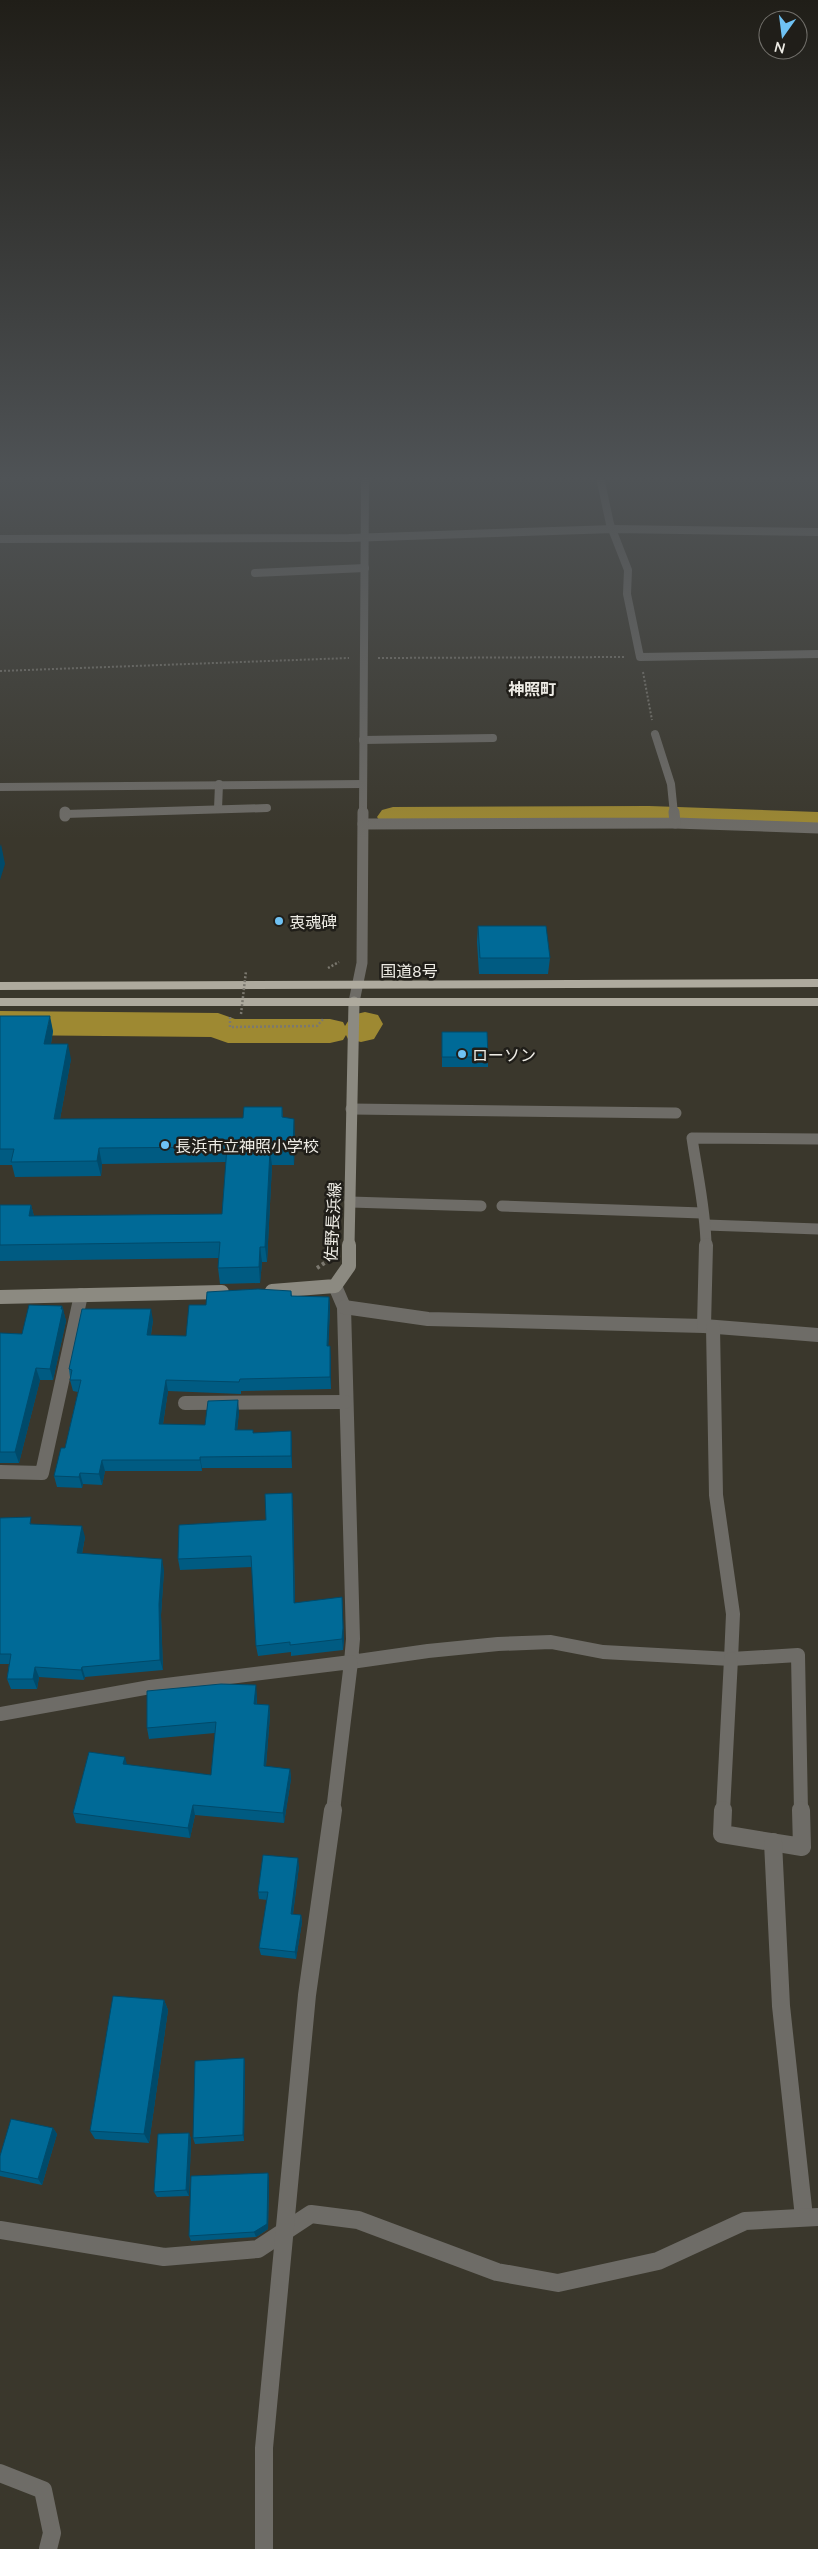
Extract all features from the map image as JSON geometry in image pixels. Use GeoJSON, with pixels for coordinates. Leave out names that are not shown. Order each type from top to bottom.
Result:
{"type":"FeatureCollection","features":[{"type":"Feature","properties":{"kind":"highway","name":"国道8号"},"geometry":{"type":"LineString","coordinates":[[0,986],[818,983]]}},
{"type":"Feature","properties":{"kind":"highway","name":"国道8号"},"geometry":{"type":"LineString","coordinates":[[0,1002],[818,1002]]}},
{"type":"Feature","properties":{"kind":"main road","name":"佐野長浜線"},"geometry":{"type":"LineString","coordinates":[[260,1292],[299,1291],[335,1286],[349,1266],[352,1023],[354,1002]]}},
{"type":"Feature","properties":{"kind":"main road"},"geometry":{"type":"LineString","coordinates":[[0,1297],[240,1292]]}},
{"type":"Feature","properties":{"kind":"street"},"geometry":{"type":"LineString","coordinates":[[354,1002],[362,963],[365,601]]}},
{"type":"Feature","properties":{"kind":"street"},"geometry":{"type":"LineString","coordinates":[[628,601],[640,656],[818,654]]}},
{"type":"Feature","properties":{"kind":"street"},"geometry":{"type":"LineString","coordinates":[[655,734],[671,784],[675,823]]}},
{"type":"Feature","properties":{"kind":"street"},"geometry":{"type":"LineString","coordinates":[[363,740],[493,738]]}},
{"type":"Feature","properties":{"kind":"street"},"geometry":{"type":"LineString","coordinates":[[218,809],[219,784]]}},
{"type":"Feature","properties":{"kind":"street"},"geometry":{"type":"LineString","coordinates":[[0,787],[364,784]]}},
{"type":"Feature","properties":{"kind":"street"},"geometry":{"type":"LineString","coordinates":[[65,816],[65,812],[267,808]]}},
{"type":"Feature","properties":{"kind":"street"},"geometry":{"type":"LineString","coordinates":[[363,824],[675,823],[818,828]]}},
{"type":"Feature","properties":{"kind":"street"},"geometry":{"type":"LineString","coordinates":[[351,1109],[676,1113]]}},
{"type":"Feature","properties":{"kind":"street"},"geometry":{"type":"LineString","coordinates":[[0,1714],[150,1686],[498,1644],[551,1642],[603,1652],[729,1659],[798,1655],[802,1847],[722,1834],[729,1659],[733,1614],[716,1495],[704,1219],[692,1138],[818,1139]]}},
{"type":"Feature","properties":{"kind":"street"},"geometry":{"type":"LineString","coordinates":[[350,1202],[481,1206]]}},
{"type":"Feature","properties":{"kind":"street"},"geometry":{"type":"LineString","coordinates":[[502,1206],[704,1219],[818,1229]]}},
{"type":"Feature","properties":{"kind":"street"},"geometry":{"type":"LineString","coordinates":[[264,2549],[264,2448],[307,1995],[340,1759],[353,1639],[345,1402],[344,1307],[335,1286]]}},
{"type":"Feature","properties":{"kind":"street"},"geometry":{"type":"LineString","coordinates":[[0,1472],[42,1473],[80,1295]]}},
{"type":"Feature","properties":{"kind":"street"},"geometry":{"type":"LineString","coordinates":[[344,1307],[467,1321],[709,1327],[818,1335]]}},
{"type":"Feature","properties":{"kind":"street"},"geometry":{"type":"LineString","coordinates":[[185,1403],[345,1402]]}},
{"type":"Feature","properties":{"kind":"street"},"geometry":{"type":"LineString","coordinates":[[0,2230],[164,2257],[258,2249],[311,2214],[358,2220],[497,2272],[558,2283],[658,2261],[745,2221],[811,2217],[781,2006],[773,1842]]}},
{"type":"Feature","properties":{"kind":"street"},"geometry":{"type":"LineString","coordinates":[[0,2473],[43,2490],[52,2533],[48,2549]]}},
{"type":"Feature","properties":{"kind":"path"},"geometry":{"type":"LineString","coordinates":[[324,970],[339,962]]}},
{"type":"Feature","properties":{"kind":"path"},"geometry":{"type":"LineString","coordinates":[[241,1014],[246,972]]}},
{"type":"Feature","properties":{"kind":"path"},"geometry":{"type":"LineString","coordinates":[[312,1271],[333,1257]]}},
{"type":"Feature","properties":{"kind":"building"},"geometry":{"type":"Polygon","coordinates":[[[478,926],[546,926],[550,958],[480,958],[478,926]]]}},
{"type":"Feature","properties":{"kind":"building"},"geometry":{"type":"Polygon","coordinates":[[[0,1016],[50,1016],[44,1044],[68,1044],[54,1119],[243,1118],[244,1107],[282,1107],[282,1117],[294,1119],[293,1149],[270,1150],[265,1247],[260,1247],[259,1267],[218,1268],[220,1242],[0,1245],[0,1205],[31,1205],[29,1216],[222,1214],[227,1147],[99,1148],[97,1161],[11,1162],[14,1149],[0,1149],[0,1016]]]}},
{"type":"Feature","properties":{"kind":"building"},"geometry":{"type":"Polygon","coordinates":[[[442,1032],[487,1032],[488,1057],[442,1057],[442,1032]]]}},
{"type":"Feature","properties":{"kind":"building"},"geometry":{"type":"Polygon","coordinates":[[[258,1289],[291,1291],[291,1296],[329,1297],[327,1346],[330,1346],[330,1377],[240,1379],[239,1382],[166,1380],[159,1424],[205,1425],[208,1401],[238,1400],[235,1430],[253,1430],[253,1433],[291,1431],[291,1456],[200,1457],[200,1460],[102,1460],[99,1474],[80,1473],[79,1477],[54,1476],[61,1448],[65,1448],[81,1380],[70,1380],[72,1370],[69,1369],[82,1309],[151,1309],[147,1335],[186,1336],[189,1305],[206,1305],[207,1292],[258,1289]]]}},
{"type":"Feature","properties":{"kind":"building"},"geometry":{"type":"Polygon","coordinates":[[[29,1305],[62,1306],[61,1309],[63,1309],[50,1369],[36,1368],[15,1452],[0,1452],[0,1333],[22,1334],[29,1305]]]}},
{"type":"Feature","properties":{"kind":"building"},"geometry":{"type":"Polygon","coordinates":[[[292,1493],[294,1603],[342,1597],[342,1639],[290,1645],[290,1642],[256,1646],[251,1556],[178,1559],[179,1525],[266,1520],[265,1494],[292,1493]]]}},
{"type":"Feature","properties":{"kind":"building"},"geometry":{"type":"Polygon","coordinates":[[[31,1517],[30,1524],[82,1526],[77,1553],[162,1559],[159,1604],[160,1660],[82,1667],[81,1670],[35,1667],[33,1679],[7,1679],[11,1654],[0,1654],[0,1518],[31,1517]]]}},
{"type":"Feature","properties":{"kind":"building"},"geometry":{"type":"Polygon","coordinates":[[[221,1684],[256,1685],[254,1704],[269,1705],[264,1766],[290,1769],[283,1813],[193,1805],[188,1828],[73,1813],[89,1752],[125,1757],[123,1764],[211,1775],[216,1722],[147,1728],[147,1691],[221,1684]]]}},
{"type":"Feature","properties":{"kind":"building"},"geometry":{"type":"Polygon","coordinates":[[[263,1855],[298,1858],[291,1914],[301,1915],[295,1952],[259,1948],[268,1892],[258,1892],[263,1855]]]}},
{"type":"Feature","properties":{"kind":"building"},"geometry":{"type":"Polygon","coordinates":[[[113,1996],[164,2000],[144,2134],[90,2131],[113,1996]]]}},
{"type":"Feature","properties":{"kind":"building"},"geometry":{"type":"Polygon","coordinates":[[[244,2058],[243,2135],[193,2138],[195,2061],[244,2058]]]}},
{"type":"Feature","properties":{"kind":"building"},"geometry":{"type":"Polygon","coordinates":[[[11,2119],[53,2128],[38,2179],[0,2171],[0,2156],[11,2119]]]}},
{"type":"Feature","properties":{"kind":"building"},"geometry":{"type":"Polygon","coordinates":[[[189,2133],[186,2190],[154,2192],[158,2134],[189,2133]]]}},
{"type":"Feature","properties":{"kind":"building"},"geometry":{"type":"Polygon","coordinates":[[[268,2173],[267,2224],[254,2232],[189,2236],[191,2176],[268,2173]]]}},
{"type":"Feature","properties":{"kind":"waterway"},"geometry":{"type":"LineString","coordinates":[[393,817],[649,816],[818,822]]}},
{"type":"Feature","properties":{"kind":"waterway"},"geometry":{"type":"LineString","coordinates":[[0,1023],[218,1025],[228,1031],[330,1031]]}},
{"type":"Feature","properties":{"kind":"waterway"},"geometry":{"type":"LineString","coordinates":[[361,1030],[365,1024]]}},
{"type":"Feature","properties":{"kind":"place","name":"衷魂碑"},"geometry":{"type":"Point","coordinates":[279,921]}},
{"type":"Feature","properties":{"kind":"place","name":"ローソン"},"geometry":{"type":"Point","coordinates":[462,1054]}},
{"type":"Feature","properties":{"kind":"place","name":"長浜市立神照小学校"},"geometry":{"type":"Point","coordinates":[165,1145]}},
{"type":"Feature","properties":{"kind":"district","name":"神照町"},"geometry":{"type":"Point","coordinates":[532,688]}}]}
